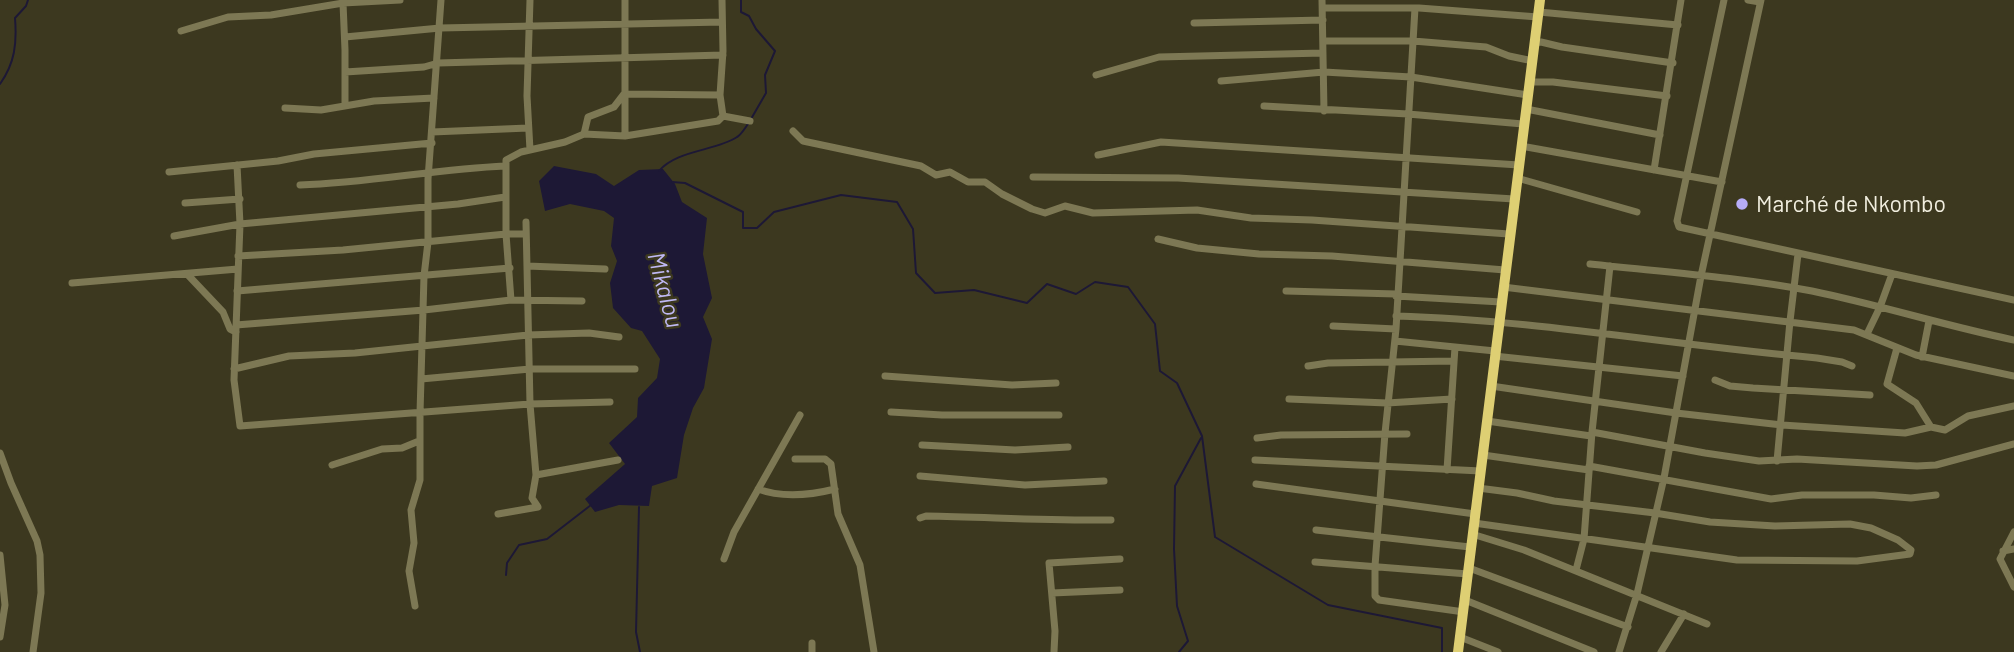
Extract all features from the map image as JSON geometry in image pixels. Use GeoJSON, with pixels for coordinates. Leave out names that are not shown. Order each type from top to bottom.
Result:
{"type":"FeatureCollection","features":[{"type":"Feature","properties":{"kind":"highway"},"geometry":{"type":"LineString","coordinates":[[1458,652],[1540,0]]}},
{"type":"Feature","properties":{"kind":"street"},"geometry":{"type":"LineString","coordinates":[[181,31],[228,17],[271,15],[342,3],[400,0]]}},
{"type":"Feature","properties":{"kind":"street"},"geometry":{"type":"LineString","coordinates":[[415,606],[409,571],[414,543],[411,510],[420,480],[424,276],[441,0]]}},
{"type":"Feature","properties":{"kind":"street"},"geometry":{"type":"LineString","coordinates":[[530,0],[527,128],[530,149]]}},
{"type":"Feature","properties":{"kind":"street"},"geometry":{"type":"LineString","coordinates":[[625,0],[625,136]]}},
{"type":"Feature","properties":{"kind":"street"},"geometry":{"type":"LineString","coordinates":[[722,0],[723,55],[720,95],[723,116]]}},
{"type":"Feature","properties":{"kind":"street"},"geometry":{"type":"LineString","coordinates":[[1654,170],[1681,0]]}},
{"type":"Feature","properties":{"kind":"street"},"geometry":{"type":"LineString","coordinates":[[1724,0],[1686,176],[1677,224],[1681,229],[2014,300]]}},
{"type":"Feature","properties":{"kind":"street"},"geometry":{"type":"LineString","coordinates":[[1619,652],[1637,594],[1664,478],[1702,276],[1760,1],[1748,0]]}},
{"type":"Feature","properties":{"kind":"street"},"geometry":{"type":"LineString","coordinates":[[342,3],[345,106]]}},
{"type":"Feature","properties":{"kind":"street"},"geometry":{"type":"LineString","coordinates":[[1324,111],[1322,4],[1418,5],[1678,25]]}},
{"type":"Feature","properties":{"kind":"street"},"geometry":{"type":"LineString","coordinates":[[1418,5],[1408,114],[1396,329],[1382,467],[1375,596],[1379,600],[1464,612]]}},
{"type":"Feature","properties":{"kind":"street"},"geometry":{"type":"LineString","coordinates":[[1194,23],[1323,20]]}},
{"type":"Feature","properties":{"kind":"street"},"geometry":{"type":"LineString","coordinates":[[345,37],[440,28],[722,22]]}},
{"type":"Feature","properties":{"kind":"street"},"geometry":{"type":"LineString","coordinates":[[1324,41],[1413,41],[1486,47],[1508,56],[1533,61]]}},
{"type":"Feature","properties":{"kind":"street"},"geometry":{"type":"LineString","coordinates":[[1535,43],[1673,63]]}},
{"type":"Feature","properties":{"kind":"street"},"geometry":{"type":"LineString","coordinates":[[1097,75],[1160,57],[1323,54]]}},
{"type":"Feature","properties":{"kind":"street"},"geometry":{"type":"LineString","coordinates":[[345,72],[424,67],[438,63],[723,55]]}},
{"type":"Feature","properties":{"kind":"street"},"geometry":{"type":"LineString","coordinates":[[1221,81],[1324,72],[1411,77],[1528,95]]}},
{"type":"Feature","properties":{"kind":"street"},"geometry":{"type":"LineString","coordinates":[[1530,82],[1553,82],[1667,96]]}},
{"type":"Feature","properties":{"kind":"street"},"geometry":{"type":"LineString","coordinates":[[624,94],[720,95]]}},
{"type":"Feature","properties":{"kind":"street"},"geometry":{"type":"LineString","coordinates":[[584,134],[588,117],[614,107],[624,94]]}},
{"type":"Feature","properties":{"kind":"street"},"geometry":{"type":"LineString","coordinates":[[285,108],[321,110],[374,101],[435,98]]}},
{"type":"Feature","properties":{"kind":"street"},"geometry":{"type":"LineString","coordinates":[[1264,106],[1524,124]]}},
{"type":"Feature","properties":{"kind":"street"},"geometry":{"type":"LineString","coordinates":[[1526,109],[1660,135]]}},
{"type":"Feature","properties":{"kind":"street"},"geometry":{"type":"LineString","coordinates":[[511,300],[506,234],[506,160],[530,149],[565,142],[584,134],[625,136],[718,121],[723,116]]}},
{"type":"Feature","properties":{"kind":"street"},"geometry":{"type":"LineString","coordinates":[[723,116],[750,121]]}},
{"type":"Feature","properties":{"kind":"street"},"geometry":{"type":"LineString","coordinates":[[432,132],[527,128]]}},
{"type":"Feature","properties":{"kind":"street"},"geometry":{"type":"LineString","coordinates":[[793,131],[803,141],[873,158],[921,166],[936,175],[950,172],[968,182],[985,183],[1002,194],[1045,213],[1065,206],[1093,213],[1195,210],[1251,218],[1509,234]]}},
{"type":"Feature","properties":{"kind":"street"},"geometry":{"type":"LineString","coordinates":[[1098,155],[1161,142],[1519,165]]}},
{"type":"Feature","properties":{"kind":"street"},"geometry":{"type":"LineString","coordinates":[[169,172],[287,160],[314,154],[432,144]]}},
{"type":"Feature","properties":{"kind":"street"},"geometry":{"type":"LineString","coordinates":[[1521,146],[1722,182]]}},
{"type":"Feature","properties":{"kind":"street"},"geometry":{"type":"LineString","coordinates":[[237,165],[240,224],[234,369],[235,404],[238,424],[242,427],[530,404],[610,402]]}},
{"type":"Feature","properties":{"kind":"street"},"geometry":{"type":"LineString","coordinates":[[300,185],[429,174],[469,167],[505,166]]}},
{"type":"Feature","properties":{"kind":"street"},"geometry":{"type":"LineString","coordinates":[[1033,177],[1178,178],[1514,199]]}},
{"type":"Feature","properties":{"kind":"street"},"geometry":{"type":"LineString","coordinates":[[1517,178],[1637,212]]}},
{"type":"Feature","properties":{"kind":"street"},"geometry":{"type":"LineString","coordinates":[[174,236],[240,224],[428,207],[505,197]]}},
{"type":"Feature","properties":{"kind":"street"},"geometry":{"type":"LineString","coordinates":[[185,203],[240,199]]}},
{"type":"Feature","properties":{"kind":"street"},"geometry":{"type":"LineString","coordinates":[[498,514],[538,507],[532,498],[536,475],[530,404],[526,222]]}},
{"type":"Feature","properties":{"kind":"street"},"geometry":{"type":"LineString","coordinates":[[238,256],[526,234]]}},
{"type":"Feature","properties":{"kind":"street"},"geometry":{"type":"LineString","coordinates":[[1158,239],[1197,248],[1505,270]]}},
{"type":"Feature","properties":{"kind":"street"},"geometry":{"type":"LineString","coordinates":[[1777,461],[1798,254]]}},
{"type":"Feature","properties":{"kind":"street"},"geometry":{"type":"LineString","coordinates":[[1590,264],[1794,288],[2014,340]]}},
{"type":"Feature","properties":{"kind":"street"},"geometry":{"type":"LineString","coordinates":[[527,265],[605,269]]}},
{"type":"Feature","properties":{"kind":"street"},"geometry":{"type":"LineString","coordinates":[[1576,570],[1584,539],[1598,368],[1610,266]]}},
{"type":"Feature","properties":{"kind":"street"},"geometry":{"type":"LineString","coordinates":[[237,290],[510,268]]}},
{"type":"Feature","properties":{"kind":"street"},"geometry":{"type":"LineString","coordinates":[[72,283],[238,270]]}},
{"type":"Feature","properties":{"kind":"street"},"geometry":{"type":"LineString","coordinates":[[187,274],[223,312],[230,329],[511,300],[582,300]]}},
{"type":"Feature","properties":{"kind":"street"},"geometry":{"type":"LineString","coordinates":[[1867,334],[1892,274]]}},
{"type":"Feature","properties":{"kind":"street"},"geometry":{"type":"LineString","coordinates":[[1503,287],[1854,330],[1922,357],[2014,376]]}},
{"type":"Feature","properties":{"kind":"street"},"geometry":{"type":"LineString","coordinates":[[1286,290],[1501,302]]}},
{"type":"Feature","properties":{"kind":"street"},"geometry":{"type":"LineString","coordinates":[[1396,316],[1498,320],[1830,360],[1852,366]]}},
{"type":"Feature","properties":{"kind":"street"},"geometry":{"type":"LineString","coordinates":[[1922,357],[1929,321]]}},
{"type":"Feature","properties":{"kind":"street"},"geometry":{"type":"LineString","coordinates":[[1333,326],[1396,329]]}},
{"type":"Feature","properties":{"kind":"street"},"geometry":{"type":"LineString","coordinates":[[234,369],[289,356],[528,335],[589,333],[619,337]]}},
{"type":"Feature","properties":{"kind":"street"},"geometry":{"type":"LineString","coordinates":[[1395,341],[1598,368],[1683,376]]}},
{"type":"Feature","properties":{"kind":"street"},"geometry":{"type":"LineString","coordinates":[[1447,470],[1455,347]]}},
{"type":"Feature","properties":{"kind":"street"},"geometry":{"type":"LineString","coordinates":[[1897,348],[1887,384],[1916,403],[1931,427]]}},
{"type":"Feature","properties":{"kind":"street"},"geometry":{"type":"LineString","coordinates":[[1308,366],[1328,363],[1454,361]]}},
{"type":"Feature","properties":{"kind":"street"},"geometry":{"type":"LineString","coordinates":[[421,379],[530,369],[635,369]]}},
{"type":"Feature","properties":{"kind":"street"},"geometry":{"type":"LineString","coordinates":[[885,376],[1012,385],[1056,383]]}},
{"type":"Feature","properties":{"kind":"street"},"geometry":{"type":"LineString","coordinates":[[1715,380],[1730,386],[1870,395]]}},
{"type":"Feature","properties":{"kind":"street"},"geometry":{"type":"LineString","coordinates":[[1492,386],[1676,413],[1782,425],[1905,433],[1931,427],[1945,430],[1968,416],[2014,406]]}},
{"type":"Feature","properties":{"kind":"street"},"geometry":{"type":"LineString","coordinates":[[1289,399],[1387,403],[1452,399]]}},
{"type":"Feature","properties":{"kind":"street"},"geometry":{"type":"LineString","coordinates":[[891,412],[1059,415]]}},
{"type":"Feature","properties":{"kind":"street"},"geometry":{"type":"LineString","coordinates":[[724,559],[734,532],[800,415]]}},
{"type":"Feature","properties":{"kind":"street"},"geometry":{"type":"LineString","coordinates":[[1487,421],[1777,461],[1797,459],[1932,465],[2014,444]]}},
{"type":"Feature","properties":{"kind":"street"},"geometry":{"type":"LineString","coordinates":[[1257,438],[1281,435],[1407,434]]}},
{"type":"Feature","properties":{"kind":"street"},"geometry":{"type":"LineString","coordinates":[[332,465],[382,449],[402,448],[419,441]]}},
{"type":"Feature","properties":{"kind":"street"},"geometry":{"type":"LineString","coordinates":[[922,445],[1014,450],[1068,447]]}},
{"type":"Feature","properties":{"kind":"street"},"geometry":{"type":"LineString","coordinates":[[0,453],[10,483],[37,541],[40,555],[41,593],[33,652]]}},
{"type":"Feature","properties":{"kind":"street"},"geometry":{"type":"LineString","coordinates":[[1483,455],[1664,478],[1771,499],[1802,495],[1911,498],[1936,495]]}},
{"type":"Feature","properties":{"kind":"street"},"geometry":{"type":"LineString","coordinates":[[795,460],[825,458],[829,461],[838,514],[860,565],[874,652]]}},
{"type":"Feature","properties":{"kind":"street"},"geometry":{"type":"LineString","coordinates":[[536,475],[618,460]]}},
{"type":"Feature","properties":{"kind":"street"},"geometry":{"type":"LineString","coordinates":[[1255,460],[1480,471]]}},
{"type":"Feature","properties":{"kind":"street"},"geometry":{"type":"LineString","coordinates":[[920,476],[1026,485],[1104,481]]}},
{"type":"Feature","properties":{"kind":"street"},"geometry":{"type":"LineString","coordinates":[[1256,484],[1380,500],[1474,523],[1737,560],[1857,561],[1910,554],[1911,550],[1898,540],[1880,532],[1850,524],[1741,525],[1587,506],[1478,488]]}},
{"type":"Feature","properties":{"kind":"street"},"geometry":{"type":"LineString","coordinates":[[758,489],[777,494],[799,495],[835,489]]}},
{"type":"Feature","properties":{"kind":"street"},"geometry":{"type":"LineString","coordinates":[[920,518],[1005,516],[1049,521],[1111,520]]}},
{"type":"Feature","properties":{"kind":"street"},"geometry":{"type":"LineString","coordinates":[[1474,523],[1524,550],[1707,624]]}},
{"type":"Feature","properties":{"kind":"street"},"geometry":{"type":"LineString","coordinates":[[1316,530],[1471,547]]}},
{"type":"Feature","properties":{"kind":"street"},"geometry":{"type":"LineString","coordinates":[[2014,532],[2000,559],[2014,587]]}},
{"type":"Feature","properties":{"kind":"street"},"geometry":{"type":"LineString","coordinates":[[2003,551],[2014,549]]}},
{"type":"Feature","properties":{"kind":"street"},"geometry":{"type":"LineString","coordinates":[[0,555],[5,612],[0,637]]}},
{"type":"Feature","properties":{"kind":"street"},"geometry":{"type":"LineString","coordinates":[[1054,652],[1049,563],[1120,559]]}},
{"type":"Feature","properties":{"kind":"street"},"geometry":{"type":"LineString","coordinates":[[1315,562],[1469,571],[1628,627]]}},
{"type":"Feature","properties":{"kind":"street"},"geometry":{"type":"LineString","coordinates":[[1052,593],[1120,590]]}},
{"type":"Feature","properties":{"kind":"street"},"geometry":{"type":"LineString","coordinates":[[1465,600],[1594,652]]}},
{"type":"Feature","properties":{"kind":"street"},"geometry":{"type":"LineString","coordinates":[[1661,652],[1684,614]]}},
{"type":"Feature","properties":{"kind":"street"},"geometry":{"type":"LineString","coordinates":[[1460,637],[1498,652]]}},
{"type":"Feature","properties":{"kind":"street"},"geometry":{"type":"LineString","coordinates":[[812,643],[812,652]]}},
{"type":"Feature","properties":{"kind":"water"},"geometry":{"type":"Polygon","coordinates":[[[554,166],[596,174],[614,186],[639,170],[663,169],[675,184],[682,202],[707,218],[703,254],[712,298],[703,317],[712,339],[704,388],[693,408],[684,435],[677,478],[652,486],[649,506],[619,505],[595,512],[585,499],[625,464],[609,443],[637,417],[638,398],[657,378],[660,359],[642,331],[631,328],[613,308],[610,283],[617,261],[611,246],[614,218],[604,211],[570,204],[545,211],[539,181],[554,166]]]}},
{"type":"Feature","properties":{"kind":"waterway"},"geometry":{"type":"LineString","coordinates":[[0,84],[14,52],[15,18],[28,0]]}},
{"type":"Feature","properties":{"kind":"waterway","name":"Mikalou"},"geometry":{"type":"LineString","coordinates":[[741,0],[741,12],[749,16],[756,29],[775,51],[765,75],[766,93],[751,119]]}},
{"type":"Feature","properties":{"kind":"waterway","name":"Mikalou"},"geometry":{"type":"LineString","coordinates":[[659,171],[675,159],[728,142],[738,136],[748,124]]}},
{"type":"Feature","properties":{"kind":"waterway"},"geometry":{"type":"LineString","coordinates":[[672,182],[685,183],[743,212],[743,228],[757,228],[774,212],[841,195],[897,202],[913,229],[916,273],[935,293],[974,290],[1027,303],[1047,284],[1076,294],[1095,282],[1128,287],[1155,324],[1160,371],[1177,383],[1202,436],[1215,537],[1328,605],[1442,628],[1442,652]]}},
{"type":"Feature","properties":{"kind":"waterway"},"geometry":{"type":"LineString","coordinates":[[1179,652],[1188,641],[1177,606],[1175,486],[1201,438]]}},
{"type":"Feature","properties":{"kind":"waterway"},"geometry":{"type":"LineString","coordinates":[[506,575],[507,563],[519,545],[547,539],[591,505]]}},
{"type":"Feature","properties":{"kind":"waterway","name":"Mikalou"},"geometry":{"type":"LineString","coordinates":[[639,507],[636,632],[640,652]]}},
{"type":"Feature","properties":{"kind":"place","name":"Marché de Nkombo"},"geometry":{"type":"Point","coordinates":[1742,204]}}]}
